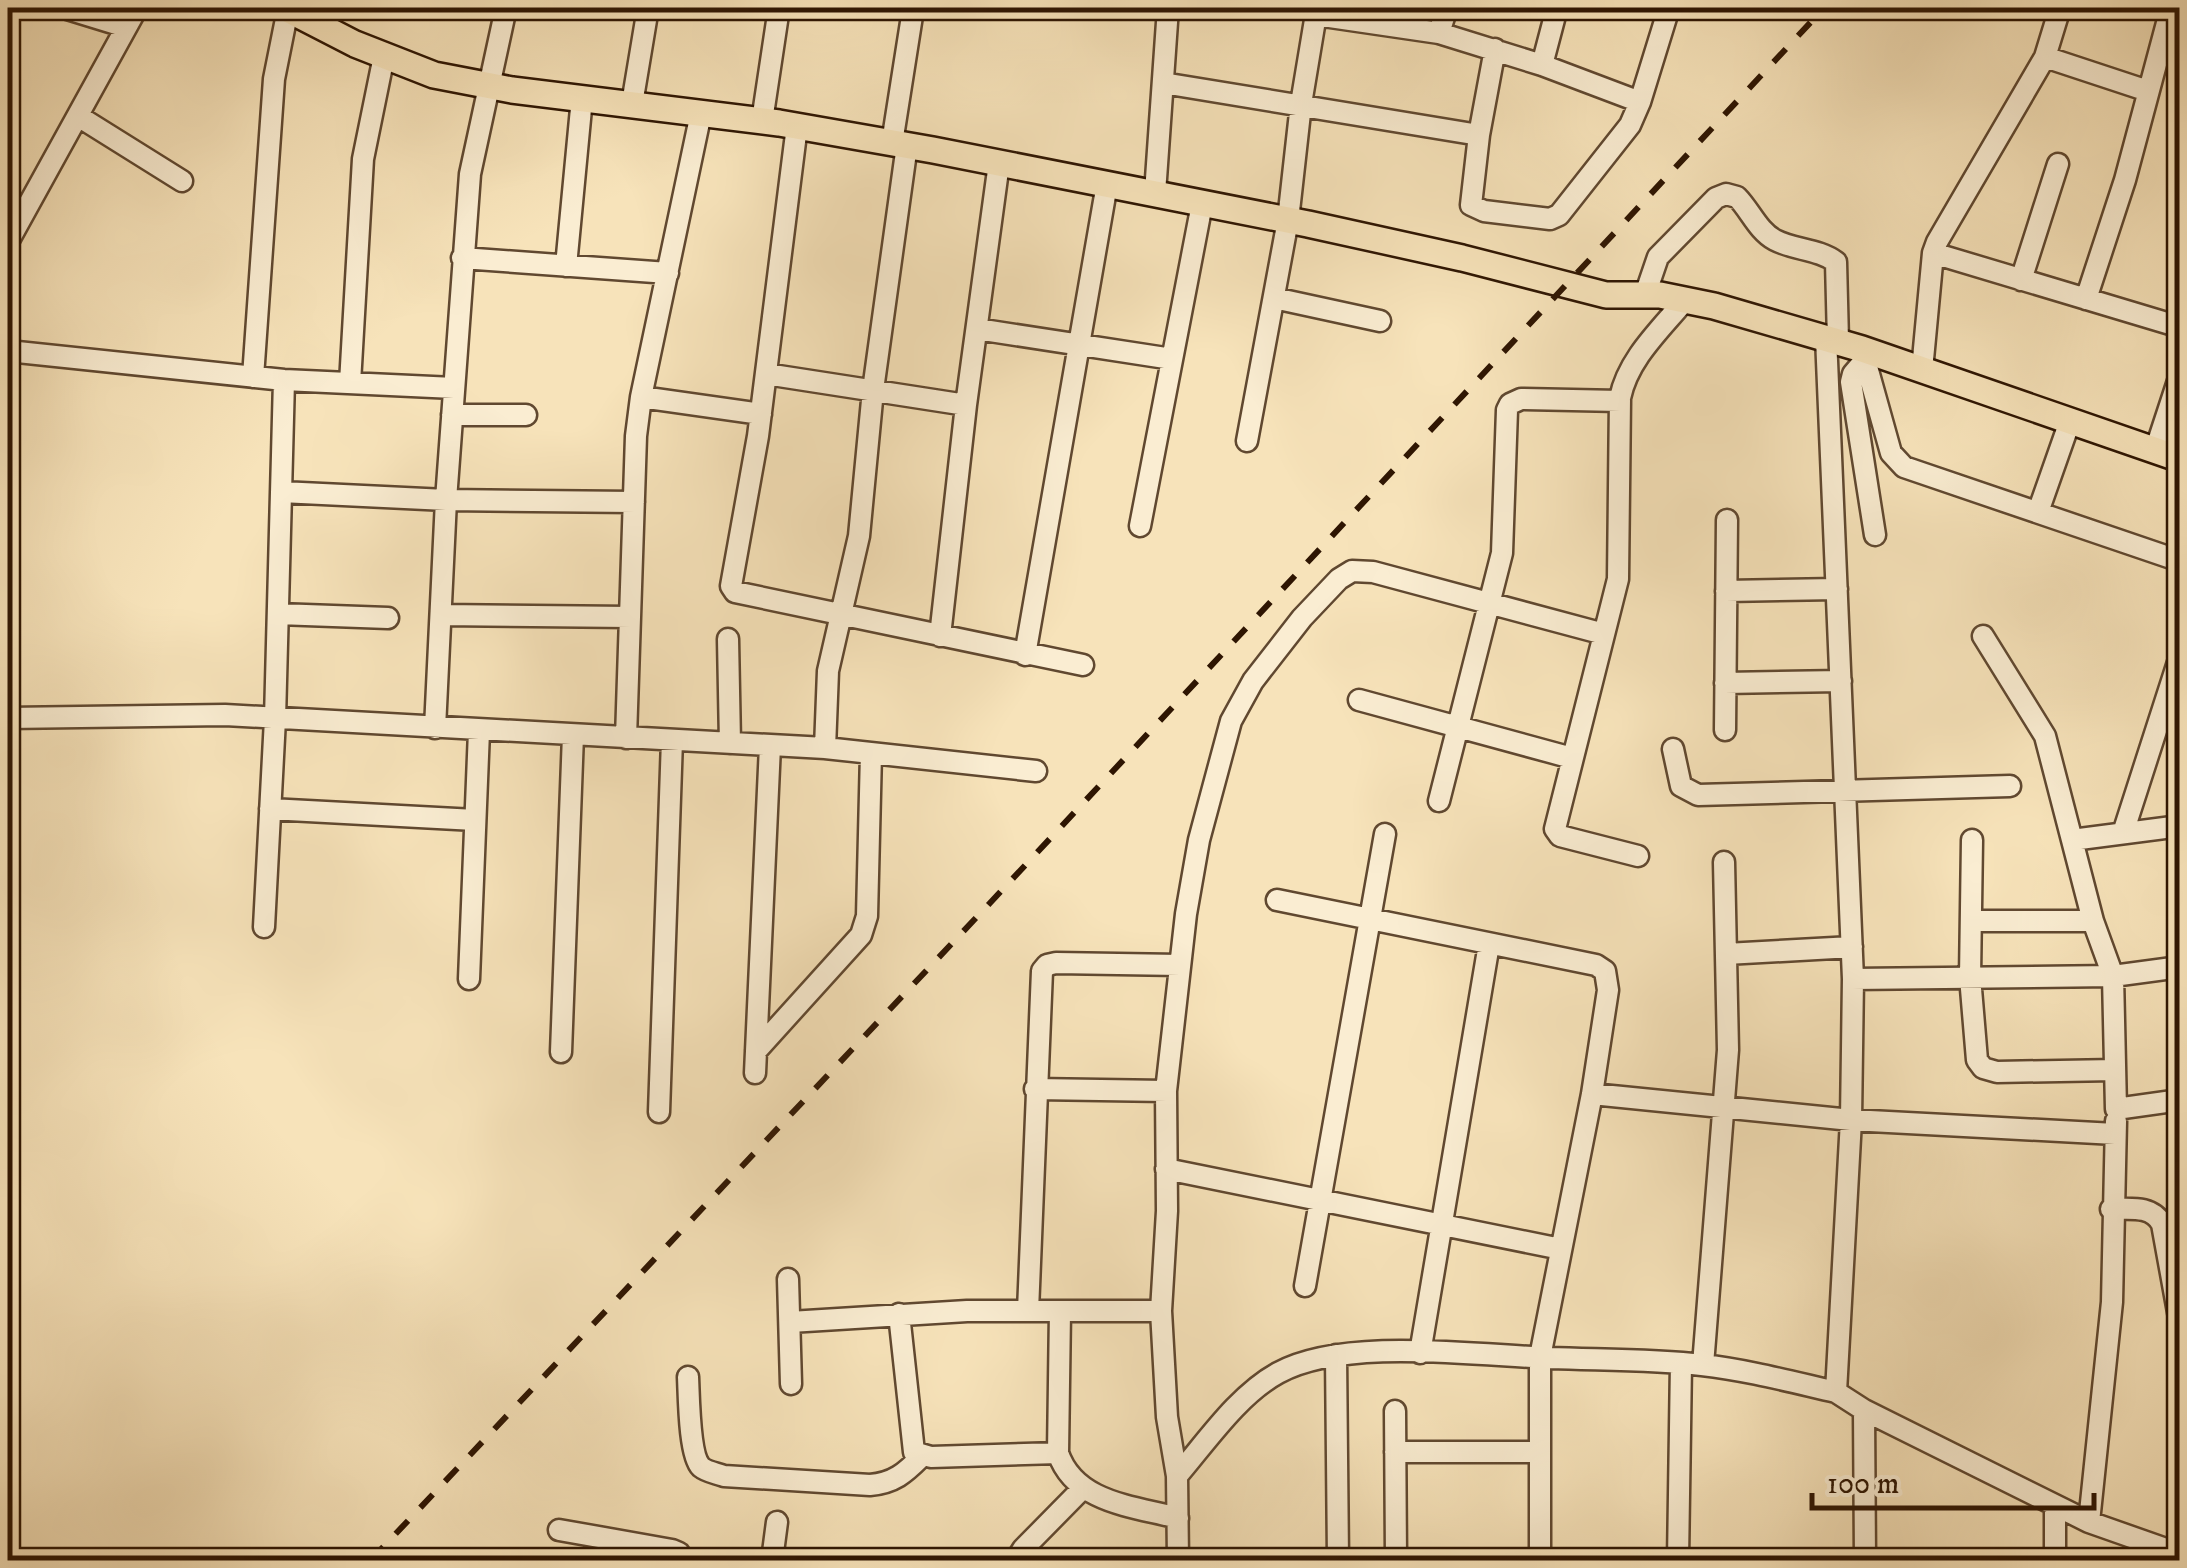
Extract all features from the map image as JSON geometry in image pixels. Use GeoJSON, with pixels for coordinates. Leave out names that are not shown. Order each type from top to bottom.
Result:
{"type":"FeatureCollection","features":[{"type":"Feature","properties":{"kind":"main road"},"geometry":{"type":"LineString","coordinates":[[286,8],[384,56],[434,75],[899,144],[1288,220],[1606,295],[1685,300],[1922,370],[2167,455]]}},
{"type":"Feature","properties":{"kind":"street"},"geometry":{"type":"LineString","coordinates":[[64,8],[126,27]]}},
{"type":"Feature","properties":{"kind":"street"},"geometry":{"type":"LineString","coordinates":[[8,242],[136,8]]}},
{"type":"Feature","properties":{"kind":"street"},"geometry":{"type":"LineString","coordinates":[[253,377],[274,78],[286,8]]}},
{"type":"Feature","properties":{"kind":"street"},"geometry":{"type":"LineString","coordinates":[[436,728],[446,500],[470,174],[506,8]]}},
{"type":"Feature","properties":{"kind":"street"},"geometry":{"type":"LineString","coordinates":[[632,104],[648,8]]}},
{"type":"Feature","properties":{"kind":"street"},"geometry":{"type":"LineString","coordinates":[[762,121],[780,8]]}},
{"type":"Feature","properties":{"kind":"street"},"geometry":{"type":"LineString","coordinates":[[1155,193],[1168,8]]}},
{"type":"Feature","properties":{"kind":"street"},"geometry":{"type":"LineString","coordinates":[[1439,33],[1447,8]]}},
{"type":"Feature","properties":{"kind":"street"},"geometry":{"type":"LineString","coordinates":[[1542,65],[1557,8]]}},
{"type":"Feature","properties":{"kind":"street"},"geometry":{"type":"LineString","coordinates":[[1495,49],[1471,205],[1484,212],[1550,219],[1559,215],[1624,135],[1640,102],[1669,8]]}},
{"type":"Feature","properties":{"kind":"street"},"geometry":{"type":"LineString","coordinates":[[1922,370],[1933,253],[2045,57],[2060,8]]}},
{"type":"Feature","properties":{"kind":"street"},"geometry":{"type":"LineString","coordinates":[[2086,299],[2124,180],[2171,8]]}},
{"type":"Feature","properties":{"kind":"street"},"geometry":{"type":"LineString","coordinates":[[1247,441],[1288,220],[1316,12],[1439,33],[1542,65],[1640,102]]}},
{"type":"Feature","properties":{"kind":"street"},"geometry":{"type":"LineString","coordinates":[[825,748],[828,671],[859,536],[912,16]]}},
{"type":"Feature","properties":{"kind":"street"},"geometry":{"type":"LineString","coordinates":[[350,384],[363,158],[384,56]]}},
{"type":"Feature","properties":{"kind":"street"},"geometry":{"type":"LineString","coordinates":[[2045,57],[2148,92]]}},
{"type":"Feature","properties":{"kind":"street"},"geometry":{"type":"LineString","coordinates":[[1163,83],[1479,135]]}},
{"type":"Feature","properties":{"kind":"street"},"geometry":{"type":"LineString","coordinates":[[566,266],[582,98]]}},
{"type":"Feature","properties":{"kind":"street"},"geometry":{"type":"LineString","coordinates":[[626,738],[641,397],[701,113]]}},
{"type":"Feature","properties":{"kind":"street"},"geometry":{"type":"LineString","coordinates":[[78,116],[182,181]]}},
{"type":"Feature","properties":{"kind":"street"},"geometry":{"type":"LineString","coordinates":[[798,126],[734,592],[1082,664]]}},
{"type":"Feature","properties":{"kind":"street"},"geometry":{"type":"LineString","coordinates":[[940,636],[999,163]]}},
{"type":"Feature","properties":{"kind":"street"},"geometry":{"type":"LineString","coordinates":[[2021,280],[2058,164]]}},
{"type":"Feature","properties":{"kind":"street"},"geometry":{"type":"LineString","coordinates":[[1025,654],[1107,184]]}},
{"type":"Feature","properties":{"kind":"street"},"geometry":{"type":"LineString","coordinates":[[1645,295],[1658,257],[1666,246],[1716,198],[1726,194],[1738,196],[1774,240],[1836,262],[1876,534]]}},
{"type":"Feature","properties":{"kind":"street"},"geometry":{"type":"LineString","coordinates":[[1140,526],[1202,204]]}},
{"type":"Feature","properties":{"kind":"street"},"geometry":{"type":"LineString","coordinates":[[1933,253],[2180,328]]}},
{"type":"Feature","properties":{"kind":"street"},"geometry":{"type":"LineString","coordinates":[[462,258],[668,273]]}},
{"type":"Feature","properties":{"kind":"street"},"geometry":{"type":"LineString","coordinates":[[1274,298],[1380,321]]}},
{"type":"Feature","properties":{"kind":"street"},"geometry":{"type":"LineString","coordinates":[[1638,856],[1560,836],[1555,830],[1618,579],[1620,401],[1624,382],[1632,364],[1685,300]]}},
{"type":"Feature","properties":{"kind":"street"},"geometry":{"type":"LineString","coordinates":[[977,330],[1172,359]]}},
{"type":"Feature","properties":{"kind":"street"},"geometry":{"type":"LineString","coordinates":[[1848,347],[1895,461],[1904,467],[2180,561]]}},
{"type":"Feature","properties":{"kind":"street"},"geometry":{"type":"LineString","coordinates":[[1836,1392],[1853,978],[1837,589],[1848,347]]}},
{"type":"Feature","properties":{"kind":"street"},"geometry":{"type":"LineString","coordinates":[[8,351],[284,380],[454,388]]}},
{"type":"Feature","properties":{"kind":"street"},"geometry":{"type":"LineString","coordinates":[[766,374],[966,405]]}},
{"type":"Feature","properties":{"kind":"street"},"geometry":{"type":"LineString","coordinates":[[2167,455],[2180,375]]}},
{"type":"Feature","properties":{"kind":"street"},"geometry":{"type":"LineString","coordinates":[[264,928],[275,718],[284,380]]}},
{"type":"Feature","properties":{"kind":"street"},"geometry":{"type":"LineString","coordinates":[[641,397],[761,414]]}},
{"type":"Feature","properties":{"kind":"street"},"geometry":{"type":"LineString","coordinates":[[1439,801],[1502,553],[1507,410],[1520,399],[1620,401]]}},
{"type":"Feature","properties":{"kind":"street"},"geometry":{"type":"LineString","coordinates":[[452,414],[526,415]]}},
{"type":"Feature","properties":{"kind":"street"},"geometry":{"type":"LineString","coordinates":[[2038,512],[2070,421]]}},
{"type":"Feature","properties":{"kind":"street"},"geometry":{"type":"LineString","coordinates":[[281,492],[446,500],[634,502]]}},
{"type":"Feature","properties":{"kind":"street"},"geometry":{"type":"LineString","coordinates":[[1725,730],[1727,520]]}},
{"type":"Feature","properties":{"kind":"street"},"geometry":{"type":"LineString","coordinates":[[1178,1560],[1177,1476],[1167,1417],[1161,1311],[1166,1091],[1199,840],[1232,721],[1253,681],[1302,618],[1339,579],[1352,571],[1374,572],[1604,634]]}},
{"type":"Feature","properties":{"kind":"street"},"geometry":{"type":"LineString","coordinates":[[1726,591],[1837,589]]}},
{"type":"Feature","properties":{"kind":"street"},"geometry":{"type":"LineString","coordinates":[[278,614],[388,618]]}},
{"type":"Feature","properties":{"kind":"street"},"geometry":{"type":"LineString","coordinates":[[441,616],[630,617]]}},
{"type":"Feature","properties":{"kind":"street"},"geometry":{"type":"LineString","coordinates":[[1983,636],[2045,736],[2093,921],[2113,976],[2116,1109],[2112,1302],[2089,1522]]}},
{"type":"Feature","properties":{"kind":"street"},"geometry":{"type":"LineString","coordinates":[[728,639],[730,744]]}},
{"type":"Feature","properties":{"kind":"street"},"geometry":{"type":"LineString","coordinates":[[2123,833],[2180,656]]}},
{"type":"Feature","properties":{"kind":"street"},"geometry":{"type":"LineString","coordinates":[[1725,683],[1841,681]]}},
{"type":"Feature","properties":{"kind":"street"},"geometry":{"type":"LineString","coordinates":[[1359,700],[1572,758]]}},
{"type":"Feature","properties":{"kind":"street"},"geometry":{"type":"LineString","coordinates":[[8,718],[275,718],[825,748],[1036,771]]}},
{"type":"Feature","properties":{"kind":"street"},"geometry":{"type":"LineString","coordinates":[[469,980],[479,731]]}},
{"type":"Feature","properties":{"kind":"street"},"geometry":{"type":"LineString","coordinates":[[561,1052],[572,736]]}},
{"type":"Feature","properties":{"kind":"street"},"geometry":{"type":"LineString","coordinates":[[659,1112],[672,740]]}},
{"type":"Feature","properties":{"kind":"street"},"geometry":{"type":"LineString","coordinates":[[755,1074],[770,746]]}},
{"type":"Feature","properties":{"kind":"street"},"geometry":{"type":"LineString","coordinates":[[1673,750],[1681,786],[1698,795],[2010,786]]}},
{"type":"Feature","properties":{"kind":"street"},"geometry":{"type":"LineString","coordinates":[[756,1051],[861,935],[867,916],[871,753]]}},
{"type":"Feature","properties":{"kind":"street"},"geometry":{"type":"LineString","coordinates":[[270,810],[476,820]]}},
{"type":"Feature","properties":{"kind":"street"},"geometry":{"type":"LineString","coordinates":[[2072,840],[2180,826]]}},
{"type":"Feature","properties":{"kind":"street"},"geometry":{"type":"LineString","coordinates":[[1305,1286],[1385,834]]}},
{"type":"Feature","properties":{"kind":"street"},"geometry":{"type":"LineString","coordinates":[[1972,840],[1970,977],[1977,1060],[1983,1068],[2011,1072],[2116,1070]]}},
{"type":"Feature","properties":{"kind":"street"},"geometry":{"type":"LineString","coordinates":[[1703,1365],[1728,1050],[1724,862]]}},
{"type":"Feature","properties":{"kind":"street"},"geometry":{"type":"LineString","coordinates":[[1277,900],[1596,965],[1605,971],[1608,990],[1592,1094],[1540,1357],[1540,1560]]}},
{"type":"Feature","properties":{"kind":"street"},"geometry":{"type":"LineString","coordinates":[[1971,922],[2093,921]]}},
{"type":"Feature","properties":{"kind":"street"},"geometry":{"type":"LineString","coordinates":[[1420,1353],[1489,944]]}},
{"type":"Feature","properties":{"kind":"street"},"geometry":{"type":"LineString","coordinates":[[1726,954],[1852,946]]}},
{"type":"Feature","properties":{"kind":"street"},"geometry":{"type":"LineString","coordinates":[[1028,1311],[1039,982],[1047,965],[1180,965]]}},
{"type":"Feature","properties":{"kind":"street"},"geometry":{"type":"LineString","coordinates":[[1853,978],[2113,976],[2180,966]]}},
{"type":"Feature","properties":{"kind":"street"},"geometry":{"type":"LineString","coordinates":[[1035,1090],[1166,1091]]}},
{"type":"Feature","properties":{"kind":"street"},"geometry":{"type":"LineString","coordinates":[[1592,1094],[1850,1120],[2115,1134]]}},
{"type":"Feature","properties":{"kind":"street"},"geometry":{"type":"LineString","coordinates":[[2116,1109],[2180,1100]]}},
{"type":"Feature","properties":{"kind":"street"},"geometry":{"type":"LineString","coordinates":[[1166,1169],[1561,1250]]}},
{"type":"Feature","properties":{"kind":"street"},"geometry":{"type":"LineString","coordinates":[[2111,1209],[2158,1214],[2180,1323]]}},
{"type":"Feature","properties":{"kind":"street"},"geometry":{"type":"LineString","coordinates":[[788,1278],[791,1384]]}},
{"type":"Feature","properties":{"kind":"street"},"geometry":{"type":"LineString","coordinates":[[1060,1311],[1058,1453],[1063,1466],[1082,1489],[1178,1518]]}},
{"type":"Feature","properties":{"kind":"street"},"geometry":{"type":"LineString","coordinates":[[790,1322],[899,1314],[1161,1311]]}},
{"type":"Feature","properties":{"kind":"street"},"geometry":{"type":"LineString","coordinates":[[899,1314],[914,1452],[922,1457],[1058,1453]]}},
{"type":"Feature","properties":{"kind":"street"},"geometry":{"type":"LineString","coordinates":[[1177,1476],[1224,1420],[1262,1384],[1279,1372],[1312,1359],[1420,1353],[1682,1363],[1836,1392],[1864,1410],[2143,1551],[2180,1554]]}},
{"type":"Feature","properties":{"kind":"street"},"geometry":{"type":"LineString","coordinates":[[1336,1355],[1338,1560]]}},
{"type":"Feature","properties":{"kind":"street"},"geometry":{"type":"LineString","coordinates":[[1678,1560],[1682,1363]]}},
{"type":"Feature","properties":{"kind":"street"},"geometry":{"type":"LineString","coordinates":[[688,1377],[698,1464],[724,1476],[870,1486],[887,1484],[922,1457]]}},
{"type":"Feature","properties":{"kind":"street"},"geometry":{"type":"LineString","coordinates":[[1864,1410],[1865,1560]]}},
{"type":"Feature","properties":{"kind":"street"},"geometry":{"type":"LineString","coordinates":[[1394,1411],[1396,1560]]}},
{"type":"Feature","properties":{"kind":"street"},"geometry":{"type":"LineString","coordinates":[[1395,1452],[1540,1452]]}},
{"type":"Feature","properties":{"kind":"street"},"geometry":{"type":"LineString","coordinates":[[1020,1554],[1082,1489]]}},
{"type":"Feature","properties":{"kind":"street"},"geometry":{"type":"LineString","coordinates":[[2054,1560],[2055,1506]]}},
{"type":"Feature","properties":{"kind":"street"},"geometry":{"type":"LineString","coordinates":[[775,1560],[777,1522]]}},
{"type":"Feature","properties":{"kind":"street"},"geometry":{"type":"LineString","coordinates":[[559,1530],[672,1550],[683,1560]]}},
{"type":"Feature","properties":{"kind":"railway"},"geometry":{"type":"LineString","coordinates":[[371,1560],[1824,8]]}}]}
